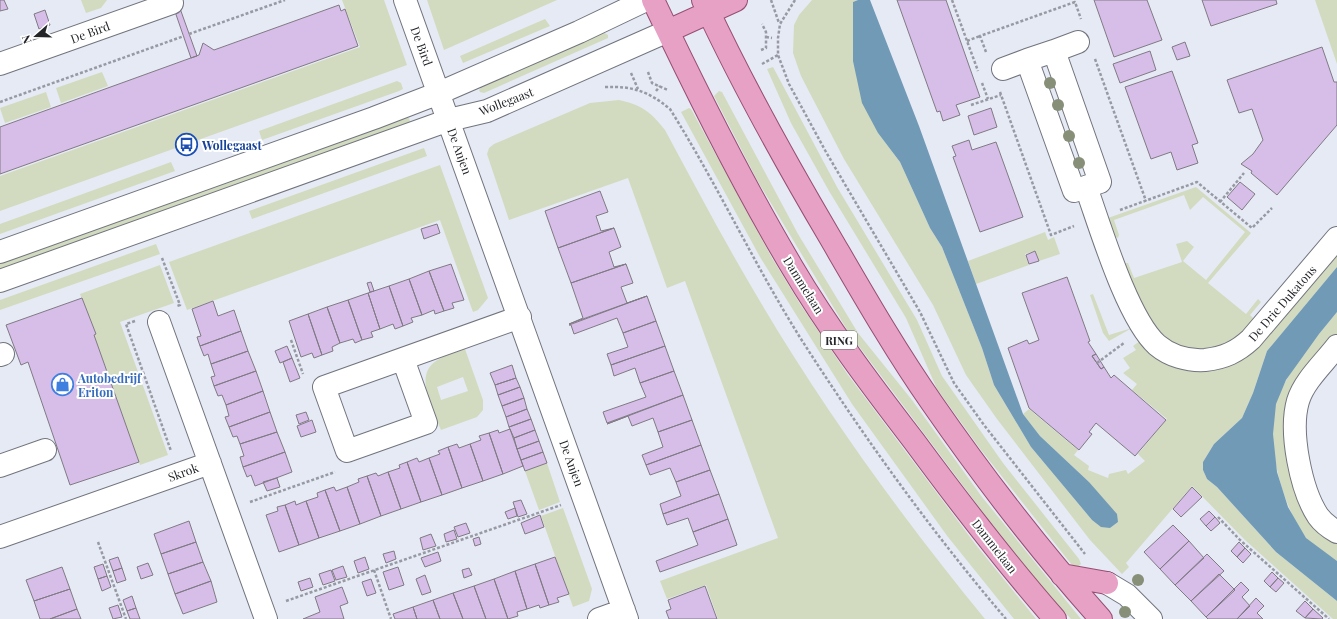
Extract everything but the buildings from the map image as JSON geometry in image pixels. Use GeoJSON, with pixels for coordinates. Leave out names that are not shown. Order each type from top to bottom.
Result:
{"type":"FeatureCollection","features":[{"type":"Feature","properties":{"kind":"main road","name":"Dammelaan"},"geometry":{"type":"LineString","coordinates":[[653,0],[698,95],[792,268],[848,353],[1018,577],[1055,619]]}},
{"type":"Feature","properties":{"kind":"main road"},"geometry":{"type":"LineString","coordinates":[[668,31],[706,6],[736,0]]}},
{"type":"Feature","properties":{"kind":"main road"},"geometry":{"type":"LineString","coordinates":[[706,6],[740,75],[799,185],[876,315],[931,402],[1006,504],[1062,575],[1101,619]]}},
{"type":"Feature","properties":{"kind":"main road"},"geometry":{"type":"LineString","coordinates":[[1062,575],[1107,584]]}},
{"type":"Feature","properties":{"kind":"street","name":"De Bird"},"geometry":{"type":"LineString","coordinates":[[406,0],[449,120]]}},
{"type":"Feature","properties":{"kind":"street"},"geometry":{"type":"LineString","coordinates":[[0,252],[374,118],[439,93],[579,32],[646,0]]}},
{"type":"Feature","properties":{"kind":"street","name":"De Bird"},"geometry":{"type":"LineString","coordinates":[[0,64],[133,8],[177,1]]}},
{"type":"Feature","properties":{"kind":"street","name":"Wollegaast"},"geometry":{"type":"LineString","coordinates":[[0,281],[449,120],[486,111],[668,31]]}},
{"type":"Feature","properties":{"kind":"street"},"geometry":{"type":"LineString","coordinates":[[1003,69],[1078,42]]}},
{"type":"Feature","properties":{"kind":"street"},"geometry":{"type":"LineString","coordinates":[[1027,60],[1074,191],[1086,187],[1100,182],[1054,51]]}},
{"type":"Feature","properties":{"kind":"street","name":"De Anjen"},"geometry":{"type":"LineString","coordinates":[[449,120],[626,614],[599,619]]}},
{"type":"Feature","properties":{"kind":"street","name":"De Drie Dukatons"},"geometry":{"type":"LineString","coordinates":[[1086,187],[1124,290],[1144,329],[1156,344],[1167,352],[1179,357],[1199,360],[1230,355],[1240,350],[1251,340],[1337,238]]}},
{"type":"Feature","properties":{"kind":"street"},"geometry":{"type":"LineString","coordinates":[[403,359],[426,423],[347,451],[324,387],[520,317]]}},
{"type":"Feature","properties":{"kind":"street"},"geometry":{"type":"LineString","coordinates":[[159,322],[210,463]]}},
{"type":"Feature","properties":{"kind":"street"},"geometry":{"type":"LineString","coordinates":[[1337,346],[1305,386],[1298,400],[1295,414],[1297,459],[1301,474],[1319,518],[1337,532]]}},
{"type":"Feature","properties":{"kind":"street"},"geometry":{"type":"LineString","coordinates":[[0,466],[45,450]]}},
{"type":"Feature","properties":{"kind":"street","name":"Skrok"},"geometry":{"type":"LineString","coordinates":[[0,537],[210,463],[266,619]]}},
{"type":"Feature","properties":{"kind":"street"},"geometry":{"type":"LineString","coordinates":[[1107,584],[1127,595],[1151,619]]}},
{"type":"Feature","properties":{"kind":"path"},"geometry":{"type":"LineString","coordinates":[[189,34],[285,0]]}},
{"type":"Feature","properties":{"kind":"path"},"geometry":{"type":"LineString","coordinates":[[770,0],[780,24],[778,55],[789,84],[886,257],[920,312],[954,383],[989,431],[1107,584]]}},
{"type":"Feature","properties":{"kind":"path"},"geometry":{"type":"LineString","coordinates":[[780,24],[794,0]]}},
{"type":"Feature","properties":{"kind":"path"},"geometry":{"type":"LineString","coordinates":[[952,0],[988,99]]}},
{"type":"Feature","properties":{"kind":"path"},"geometry":{"type":"LineString","coordinates":[[761,50],[766,48],[766,37],[762,24]]}},
{"type":"Feature","properties":{"kind":"path"},"geometry":{"type":"LineString","coordinates":[[0,102],[184,36]]}},
{"type":"Feature","properties":{"kind":"path"},"geometry":{"type":"LineString","coordinates":[[967,40],[980,36]]}},
{"type":"Feature","properties":{"kind":"path"},"geometry":{"type":"LineString","coordinates":[[766,37],[772,38]]}},
{"type":"Feature","properties":{"kind":"path"},"geometry":{"type":"LineString","coordinates":[[648,72],[652,83],[670,91]]}},
{"type":"Feature","properties":{"kind":"path"},"geometry":{"type":"LineString","coordinates":[[656,91],[660,86]]}},
{"type":"Feature","properties":{"kind":"path"},"geometry":{"type":"LineString","coordinates":[[639,89],[658,99],[670,110]]}},
{"type":"Feature","properties":{"kind":"path"},"geometry":{"type":"LineString","coordinates":[[971,105],[1001,95]]}},
{"type":"Feature","properties":{"kind":"path"},"geometry":{"type":"LineString","coordinates":[[1220,202],[1244,173]]}},
{"type":"Feature","properties":{"kind":"path"},"geometry":{"type":"LineString","coordinates":[[1097,218],[1197,182],[1252,228],[1272,208]]}},
{"type":"Feature","properties":{"kind":"path"},"geometry":{"type":"LineString","coordinates":[[162,258],[180,305]]}},
{"type":"Feature","properties":{"kind":"path"},"geometry":{"type":"LineString","coordinates":[[1097,363],[1144,329]]}},
{"type":"Feature","properties":{"kind":"path"},"geometry":{"type":"LineString","coordinates":[[291,340],[304,377]]}},
{"type":"Feature","properties":{"kind":"path"},"geometry":{"type":"LineString","coordinates":[[250,502],[337,472]]}},
{"type":"Feature","properties":{"kind":"path"},"geometry":{"type":"LineString","coordinates":[[285,601],[568,503]]}},
{"type":"Feature","properties":{"kind":"path"},"geometry":{"type":"LineString","coordinates":[[1218,517],[1240,540],[1329,619]]}},
{"type":"Feature","properties":{"kind":"path"},"geometry":{"type":"LineString","coordinates":[[98,542],[126,619]]}},
{"type":"Feature","properties":{"kind":"path"},"geometry":{"type":"LineString","coordinates":[[374,570],[391,619]]}},
{"type":"Feature","properties":{"kind":"green space"},"geometry":{"type":"Polygon","coordinates":[[[81,0],[107,0],[101,8],[86,13],[81,0]]]}},
{"type":"Feature","properties":{"kind":"green space"},"geometry":{"type":"Polygon","coordinates":[[[342,0],[384,0],[407,65],[0,211],[0,176],[360,47],[342,0]]]}},
{"type":"Feature","properties":{"kind":"green space"},"geometry":{"type":"Polygon","coordinates":[[[427,0],[557,0],[444,50],[427,0]]]}},
{"type":"Feature","properties":{"kind":"green space"},"geometry":{"type":"Polygon","coordinates":[[[812,0],[858,0],[853,2],[878,133],[900,162],[930,228],[942,247],[982,348],[994,385],[1031,447],[1092,520],[1110,528],[1118,522],[1089,482],[1040,436],[1023,414],[1029,409],[1078,450],[1074,455],[1089,466],[1088,470],[1108,478],[1109,474],[1126,470],[1128,474],[1145,461],[1138,454],[1167,419],[1132,390],[1137,384],[1123,373],[1130,368],[1123,358],[1136,350],[1133,346],[1140,341],[1243,359],[1259,345],[1337,254],[1337,267],[1267,351],[1253,393],[1242,418],[1214,444],[1203,462],[1203,470],[1207,479],[1217,487],[1276,552],[1337,601],[1337,619],[1333,619],[1245,540],[1192,486],[1126,563],[1129,567],[1122,574],[1090,540],[997,419],[966,375],[933,305],[844,159],[801,76],[793,53],[794,25],[799,15],[812,0]]]}},
{"type":"Feature","properties":{"kind":"green space"},"geometry":{"type":"Polygon","coordinates":[[[1315,0],[1337,0],[1337,64],[1315,0]]]}},
{"type":"Feature","properties":{"kind":"green space"},"geometry":{"type":"Polygon","coordinates":[[[545,19],[550,26],[463,63],[460,56],[545,19]]]}},
{"type":"Feature","properties":{"kind":"green space"},"geometry":{"type":"Polygon","coordinates":[[[603,32],[608,35],[608,38],[484,93],[480,92],[479,90],[482,86],[603,32]]]}},
{"type":"Feature","properties":{"kind":"green space"},"geometry":{"type":"Polygon","coordinates":[[[773,67],[837,187],[917,320],[942,376],[1003,463],[1079,559],[1081,564],[1079,566],[1074,567],[1072,565],[981,450],[937,389],[906,318],[829,191],[791,123],[767,69],[773,67]]]}},
{"type":"Feature","properties":{"kind":"green space"},"geometry":{"type":"Polygon","coordinates":[[[102,72],[108,86],[61,103],[56,88],[102,72]]]}},
{"type":"Feature","properties":{"kind":"green space"},"geometry":{"type":"Polygon","coordinates":[[[397,81],[401,83],[403,89],[262,140],[259,131],[397,81]]]}},
{"type":"Feature","properties":{"kind":"green space"},"geometry":{"type":"Polygon","coordinates":[[[719,91],[722,92],[798,234],[858,333],[912,400],[982,497],[1081,619],[1071,619],[1038,582],[982,511],[849,333],[757,180],[714,96],[719,91]]]}},
{"type":"Feature","properties":{"kind":"green space"},"geometry":{"type":"Polygon","coordinates":[[[46,92],[51,107],[5,123],[0,108],[46,92]]]}},
{"type":"Feature","properties":{"kind":"green space"},"geometry":{"type":"Polygon","coordinates":[[[619,100],[634,104],[645,110],[655,118],[665,130],[740,267],[804,373],[861,457],[891,498],[985,619],[718,619],[706,585],[667,599],[660,581],[778,538],[685,281],[667,288],[628,178],[509,220],[487,154],[489,148],[494,144],[590,103],[619,100]]]}},
{"type":"Feature","properties":{"kind":"green space"},"geometry":{"type":"Polygon","coordinates":[[[689,108],[691,109],[772,258],[800,304],[848,375],[976,545],[1036,619],[1014,619],[948,537],[852,404],[760,257],[681,112],[689,108]]]}},
{"type":"Feature","properties":{"kind":"green space"},"geometry":{"type":"Polygon","coordinates":[[[406,117],[409,118],[410,122],[0,271],[0,263],[406,117]]]}},
{"type":"Feature","properties":{"kind":"green space"},"geometry":{"type":"Polygon","coordinates":[[[424,148],[427,156],[252,219],[249,211],[424,148]]]}},
{"type":"Feature","properties":{"kind":"green space"},"geometry":{"type":"Polygon","coordinates":[[[171,162],[175,171],[0,234],[0,224],[171,162]]]}},
{"type":"Feature","properties":{"kind":"green space"},"geometry":{"type":"Polygon","coordinates":[[[440,165],[488,298],[478,310],[473,312],[440,220],[187,310],[169,262],[440,165]]]}},
{"type":"Feature","properties":{"kind":"green space"},"geometry":{"type":"Polygon","coordinates":[[[1196,187],[1251,233],[1208,283],[1246,314],[1258,299],[1261,302],[1250,315],[1255,320],[1243,334],[1221,347],[1194,350],[1171,342],[1153,324],[1134,289],[1125,263],[1128,263],[1134,278],[1182,262],[1176,244],[1187,241],[1194,247],[1183,261],[1206,280],[1245,232],[1203,197],[1190,210],[1184,195],[1114,220],[1119,235],[1118,238],[1115,237],[1108,218],[1196,187]]]}},
{"type":"Feature","properties":{"kind":"green space"},"geometry":{"type":"Polygon","coordinates":[[[1045,232],[1048,240],[1054,237],[1060,254],[1039,261],[1035,251],[1025,254],[1029,265],[976,284],[968,261],[1045,232]]]}},
{"type":"Feature","properties":{"kind":"green space"},"geometry":{"type":"Polygon","coordinates":[[[156,244],[160,254],[0,310],[0,300],[156,244]]]}},
{"type":"Feature","properties":{"kind":"green space"},"geometry":{"type":"Polygon","coordinates":[[[160,265],[174,303],[120,322],[168,455],[140,465],[93,336],[95,334],[80,294],[160,265]]]}},
{"type":"Feature","properties":{"kind":"green space"},"geometry":{"type":"Polygon","coordinates":[[[1093,294],[1109,335],[1132,328],[1109,341],[1103,333],[1090,295],[1093,294]]]}},
{"type":"Feature","properties":{"kind":"green space"},"geometry":{"type":"Polygon","coordinates":[[[1337,312],[1337,334],[1297,384],[1287,415],[1337,542],[1337,561],[1308,541],[1297,524],[1283,491],[1274,454],[1272,435],[1276,403],[1281,390],[1295,366],[1337,312]]]}},
{"type":"Feature","properties":{"kind":"green space"},"geometry":{"type":"Polygon","coordinates":[[[465,349],[483,400],[483,410],[477,417],[441,430],[427,394],[426,375],[429,367],[439,359],[465,349]],[[463,377],[437,387],[441,400],[468,391],[463,377]]]}},
{"type":"Feature","properties":{"kind":"green space"},"geometry":{"type":"Polygon","coordinates":[[[547,463],[560,502],[539,510],[525,471],[547,463]]]}},
{"type":"Feature","properties":{"kind":"green space"},"geometry":{"type":"Polygon","coordinates":[[[563,508],[592,589],[589,601],[573,607],[541,516],[563,508]]]}},
{"type":"Feature","properties":{"kind":"water"},"geometry":{"type":"Polygon","coordinates":[[[858,0],[870,0],[919,126],[1023,414],[1040,436],[1089,482],[1117,514],[1118,522],[1110,528],[1101,527],[1092,520],[1031,447],[994,385],[982,348],[942,247],[930,228],[900,162],[878,133],[862,103],[853,61],[853,2],[858,0]]]}},
{"type":"Feature","properties":{"kind":"water"},"geometry":{"type":"Polygon","coordinates":[[[1337,267],[1337,312],[1286,380],[1276,404],[1273,434],[1277,472],[1288,507],[1306,538],[1337,561],[1337,601],[1276,552],[1217,487],[1207,479],[1203,470],[1203,462],[1214,444],[1242,418],[1253,393],[1267,351],[1337,267]]]}},
{"type":"Feature","properties":{"kind":"place","name":"Wollegaast"},"geometry":{"type":"Point","coordinates":[187,145]}},
{"type":"Feature","properties":{"kind":"place","name":"Autobedrijf Eriton"},"geometry":{"type":"Point","coordinates":[63,385]}}]}
